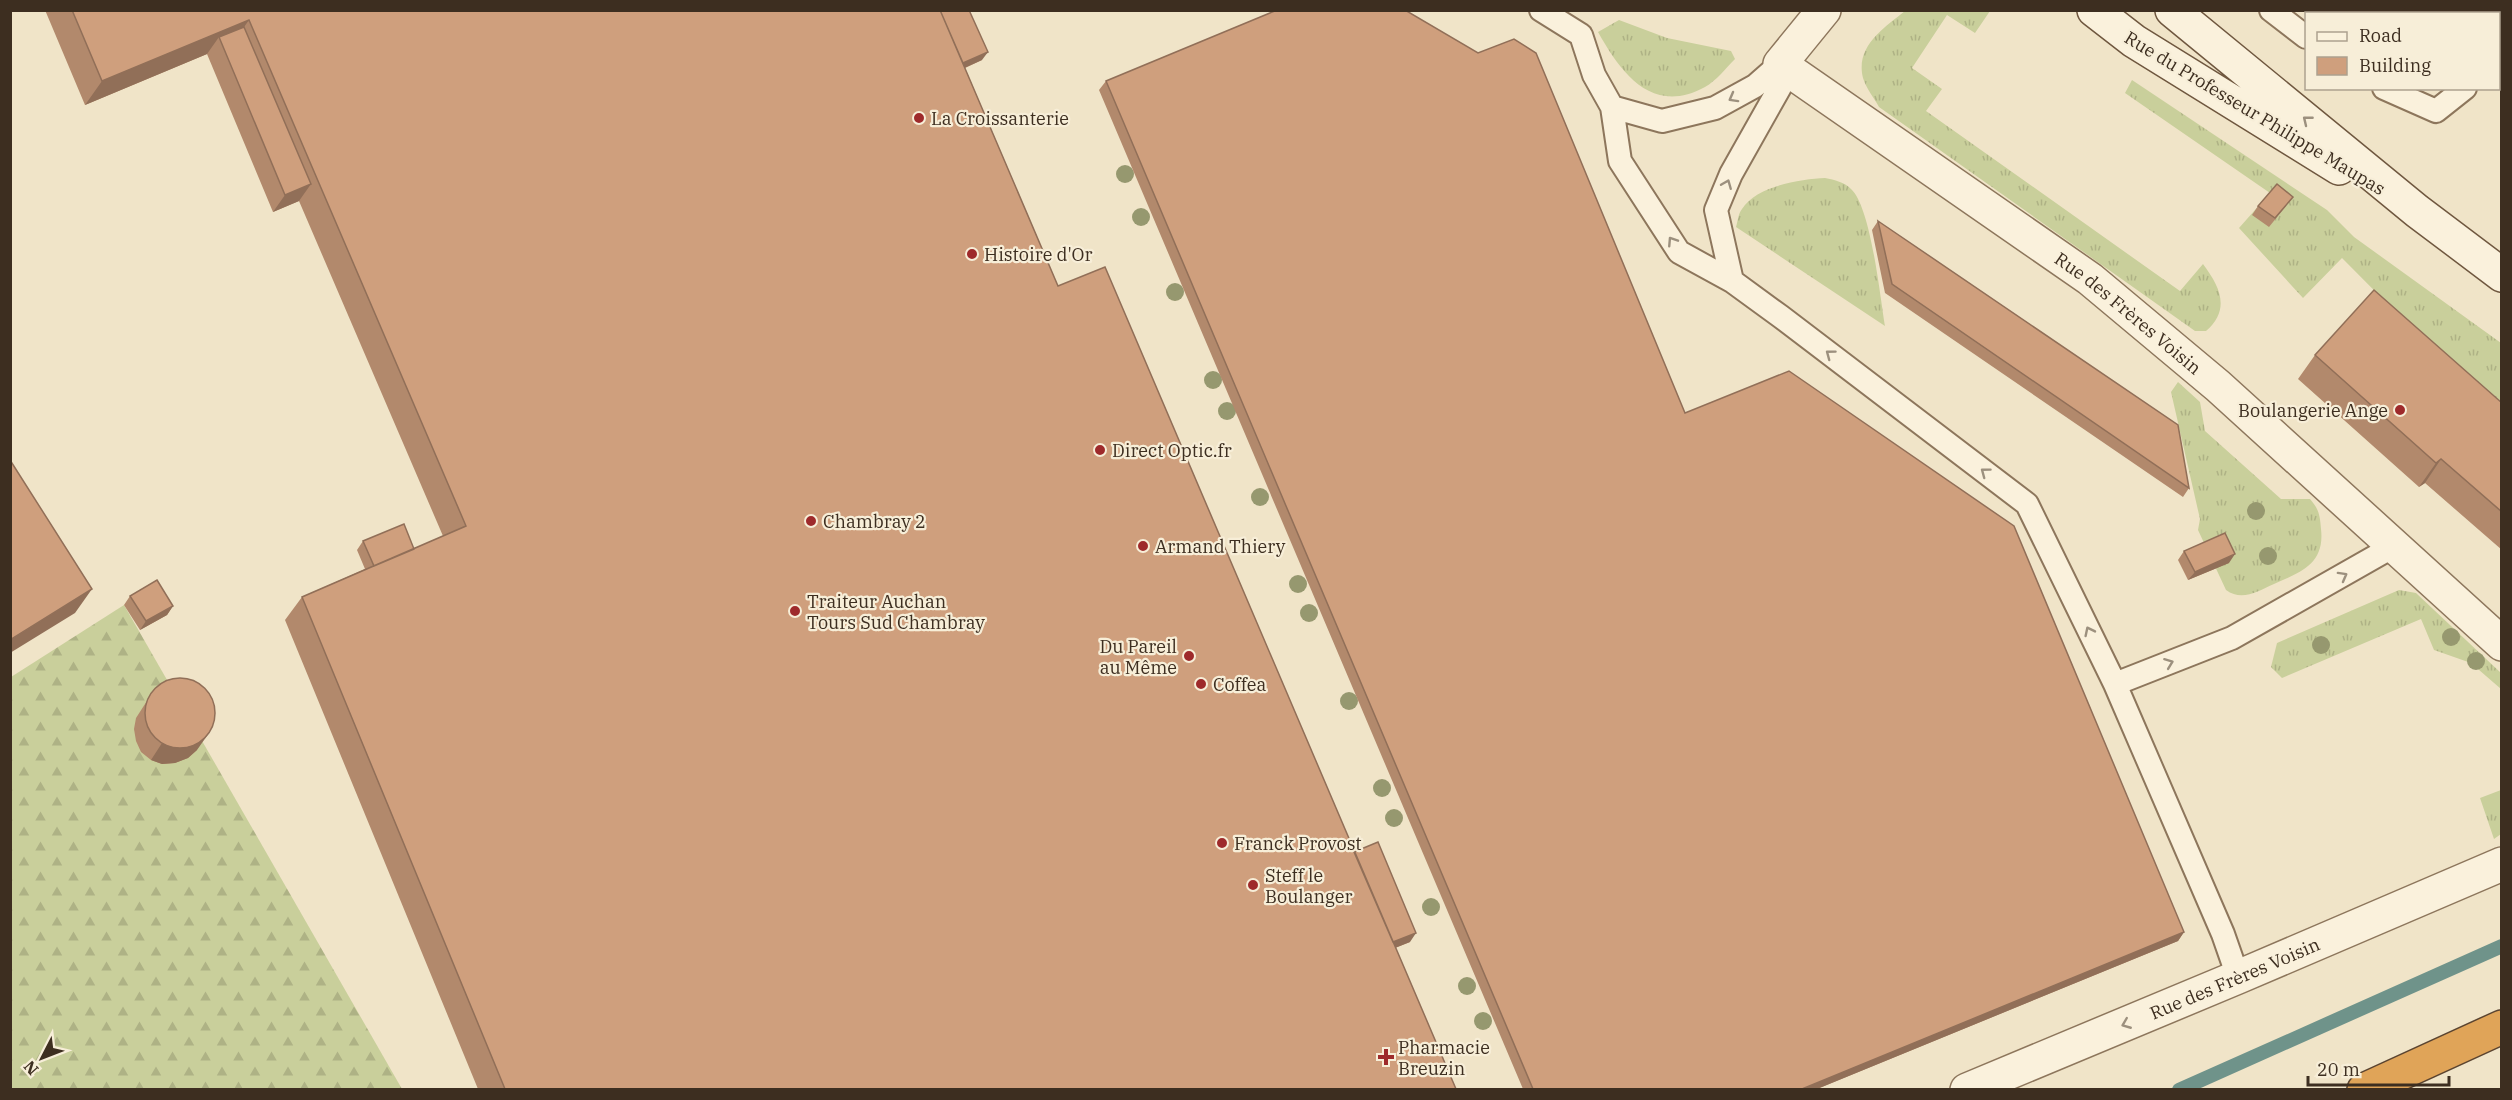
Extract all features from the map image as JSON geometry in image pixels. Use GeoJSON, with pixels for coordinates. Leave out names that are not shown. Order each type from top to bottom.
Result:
{"type":"FeatureCollection","features":[{"type":"Feature","properties":{"kind":"highway"},"geometry":{"type":"LineString","coordinates":[[2364,1089],[2502,1027]]}},
{"type":"Feature","properties":{"kind":"street"},"geometry":{"type":"LineString","coordinates":[[1780,64],[1824,10]]}},
{"type":"Feature","properties":{"kind":"street","name":"Rue du Professeur Philippe Maupas"},"geometry":{"type":"LineString","coordinates":[[2094,10],[2134,41],[2322,158],[2417,211]]}},
{"type":"Feature","properties":{"kind":"street","name":"Rue du Professeur Philippe Maupas"},"geometry":{"type":"LineString","coordinates":[[2172,10],[2417,211],[2502,275]]}},
{"type":"Feature","properties":{"kind":"street","name":"Rue des Frères Voisin"},"geometry":{"type":"LineString","coordinates":[[1780,64],[2090,279],[2218,386],[2502,644]]}},
{"type":"Feature","properties":{"kind":"street","name":"Rue des Frères Voisin"},"geometry":{"type":"LineString","coordinates":[[1967,1089],[2238,977],[2502,864]]}},
{"type":"Feature","properties":{"kind":"lane"},"geometry":{"type":"LineString","coordinates":[[1541,10],[1581,35],[1594,75],[1612,107],[1620,161],[1679,252],[1732,281],[2027,504],[2115,684],[2223,934],[2238,977]]}},
{"type":"Feature","properties":{"kind":"lane"},"geometry":{"type":"LineString","coordinates":[[2271,10],[2305,36]]}},
{"type":"Feature","properties":{"kind":"lane"},"geometry":{"type":"LineString","coordinates":[[1612,107],[1662,121],[1714,108],[1755,86],[1780,64]]}},
{"type":"Feature","properties":{"kind":"lane"},"geometry":{"type":"LineString","coordinates":[[1732,281],[1716,210],[1731,174],[1780,87],[1780,64]]}},
{"type":"Feature","properties":{"kind":"lane"},"geometry":{"type":"LineString","coordinates":[[2389,90],[2436,111],[2462,90]]}},
{"type":"Feature","properties":{"kind":"lane"},"geometry":{"type":"LineString","coordinates":[[2115,684],[2232,638],[2394,546]]}},
{"type":"Feature","properties":{"kind":"green space"},"geometry":{"type":"Polygon","coordinates":[[[1905,11],[1990,11],[1975,33],[1947,15],[1912,68],[1942,89],[1926,111],[2180,291],[2203,264],[2218,290],[2221,306],[2214,323],[2206,331],[2195,331],[1879,107],[1863,78],[1863,56],[1880,31],[1905,11]]]}},
{"type":"Feature","properties":{"kind":"green space"},"geometry":{"type":"Polygon","coordinates":[[[1619,20],[1667,38],[1731,51],[1735,59],[1705,87],[1686,95],[1669,96],[1654,93],[1640,86],[1628,75],[1598,32],[1619,20]]]}},
{"type":"Feature","properties":{"kind":"green space"},"geometry":{"type":"Polygon","coordinates":[[[2132,80],[2327,210],[2354,237],[2501,343],[2501,401],[2470,387],[2342,258],[2303,298],[2239,228],[2270,193],[2125,93],[2132,80]]]}},
{"type":"Feature","properties":{"kind":"green space"},"geometry":{"type":"Polygon","coordinates":[[[1825,178],[1845,185],[1858,199],[1869,233],[1885,326],[1736,227],[1741,211],[1749,201],[1768,189],[1792,182],[1825,178]]]}},
{"type":"Feature","properties":{"kind":"green space"},"geometry":{"type":"Polygon","coordinates":[[[2178,382],[2200,402],[2205,431],[2281,499],[2310,499],[2315,506],[2320,520],[2319,551],[2315,559],[2302,571],[2250,594],[2238,595],[2226,590],[2198,530],[2200,519],[2171,392],[2178,382]]]}},
{"type":"Feature","properties":{"kind":"green space"},"geometry":{"type":"Polygon","coordinates":[[[2399,590],[2416,593],[2501,673],[2501,689],[2471,663],[2434,650],[2421,619],[2282,678],[2271,667],[2277,643],[2399,590]]]}},
{"type":"Feature","properties":{"kind":"green space"},"geometry":{"type":"Polygon","coordinates":[[[124,605],[402,1089],[11,1090],[11,677],[124,605]]]}},
{"type":"Feature","properties":{"kind":"green space"},"geometry":{"type":"Polygon","coordinates":[[[2501,790],[2501,834],[2494,839],[2480,798],[2501,790]]]}},
{"type":"Feature","properties":{"kind":"building","name":"Chambray 2"},"geometry":{"type":"Polygon","coordinates":[[[72,10],[940,10],[1058,286],[1105,267],[1456,1089],[505,1089],[302,597],[466,526],[249,20],[102,81],[72,10]]]}},
{"type":"Feature","properties":{"kind":"building"},"geometry":{"type":"Polygon","coordinates":[[[940,10],[969,10],[988,52],[963,63],[940,10]]]}},
{"type":"Feature","properties":{"kind":"building"},"geometry":{"type":"Polygon","coordinates":[[[1277,10],[1405,10],[1478,53],[1514,39],[1536,53],[1685,413],[1789,371],[2014,526],[2184,932],[1802,1089],[1533,1089],[1106,81],[1277,10]]]}},
{"type":"Feature","properties":{"kind":"building"},"geometry":{"type":"Polygon","coordinates":[[[244,27],[311,184],[285,195],[219,37],[244,27]]]}},
{"type":"Feature","properties":{"kind":"building"},"geometry":{"type":"Polygon","coordinates":[[[2277,184],[2293,197],[2275,218],[2258,206],[2277,184]]]}},
{"type":"Feature","properties":{"kind":"building"},"geometry":{"type":"Polygon","coordinates":[[[1878,221],[2178,425],[2189,488],[1892,284],[1878,221]]]}},
{"type":"Feature","properties":{"kind":"building","name":"Boulangerie Ange"},"geometry":{"type":"Polygon","coordinates":[[[2374,290],[2502,403],[2502,512],[2441,459],[2436,463],[2315,355],[2374,290]]]}},
{"type":"Feature","properties":{"kind":"building"},"geometry":{"type":"Polygon","coordinates":[[[10,460],[92,589],[10,640],[10,460]]]}},
{"type":"Feature","properties":{"kind":"building"},"geometry":{"type":"Polygon","coordinates":[[[404,524],[414,549],[374,566],[363,541],[404,524]]]}},
{"type":"Feature","properties":{"kind":"building"},"geometry":{"type":"Polygon","coordinates":[[[2225,533],[2235,554],[2195,572],[2184,551],[2225,533]]]}},
{"type":"Feature","properties":{"kind":"building"},"geometry":{"type":"Polygon","coordinates":[[[157,580],[173,606],[146,621],[130,596],[157,580]]]}},
{"type":"Feature","properties":{"kind":"building"},"geometry":{"type":"Polygon","coordinates":[[[180,678],[199,684],[209,694],[215,713],[209,732],[199,742],[180,748],[161,742],[151,732],[145,713],[151,694],[161,684],[180,678]]]}},
{"type":"Feature","properties":{"kind":"building"},"geometry":{"type":"Polygon","coordinates":[[[1378,842],[1416,933],[1393,942],[1354,852],[1378,842]]]}},
{"type":"Feature","properties":{"kind":"waterway"},"geometry":{"type":"LineString","coordinates":[[2179,1090],[2502,946]]}},
{"type":"Feature","properties":{"kind":"place","name":"La Croissanterie"},"geometry":{"type":"Point","coordinates":[919,118]}},
{"type":"Feature","properties":{"kind":"place","name":"Histoire d'Or"},"geometry":{"type":"Point","coordinates":[972,254]}},
{"type":"Feature","properties":{"kind":"place","name":"Boulangerie Ange"},"geometry":{"type":"Point","coordinates":[2400,410]}},
{"type":"Feature","properties":{"kind":"place","name":"Direct Optic.fr"},"geometry":{"type":"Point","coordinates":[1100,450]}},
{"type":"Feature","properties":{"kind":"place","name":"Chambray 2"},"geometry":{"type":"Point","coordinates":[811,521]}},
{"type":"Feature","properties":{"kind":"place","name":"Armand Thiery"},"geometry":{"type":"Point","coordinates":[1143,546]}},
{"type":"Feature","properties":{"kind":"place","name":"Traiteur Auchan Tours Sud Chambray"},"geometry":{"type":"Point","coordinates":[795,611]}},
{"type":"Feature","properties":{"kind":"place","name":"Du Pareil au Même"},"geometry":{"type":"Point","coordinates":[1189,656]}},
{"type":"Feature","properties":{"kind":"place","name":"Coffea"},"geometry":{"type":"Point","coordinates":[1201,684]}},
{"type":"Feature","properties":{"kind":"place","name":"Franck Provost"},"geometry":{"type":"Point","coordinates":[1222,843]}},
{"type":"Feature","properties":{"kind":"place","name":"Steff le Boulanger"},"geometry":{"type":"Point","coordinates":[1253,885]}},
{"type":"Feature","properties":{"kind":"place","name":"Pharmacie Breuzin"},"geometry":{"type":"Point","coordinates":[1386,1057]}}]}
